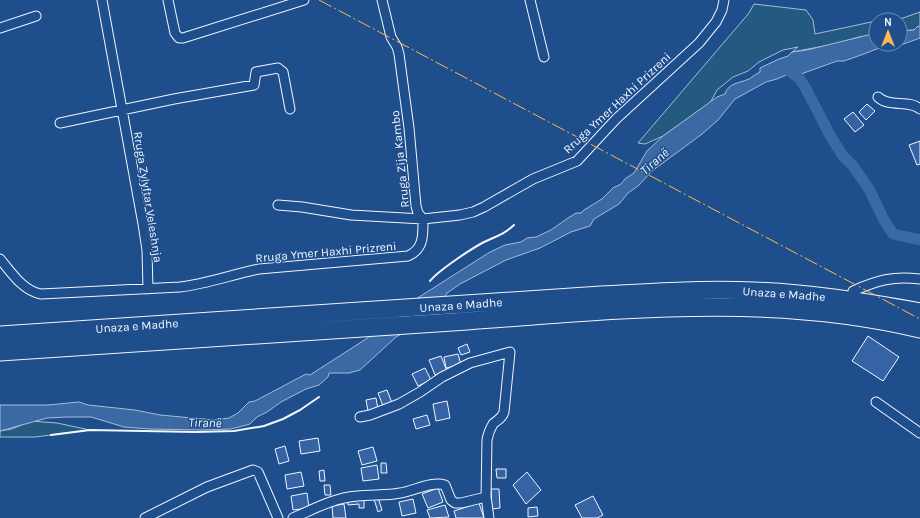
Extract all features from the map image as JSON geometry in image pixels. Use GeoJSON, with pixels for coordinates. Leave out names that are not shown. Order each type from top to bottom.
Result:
{"type":"FeatureCollection","features":[{"type":"Feature","properties":{"kind":"highway"},"geometry":{"type":"LineString","coordinates":[[755,291],[786,286],[810,287],[920,304]]}},
{"type":"Feature","properties":{"kind":"highway","name":"Unaza e Madhe"},"geometry":{"type":"LineString","coordinates":[[0,352],[317,332],[453,313],[634,293],[755,291],[850,299],[920,312]]}},
{"type":"Feature","properties":{"kind":"highway","name":"Unaza e Madhe"},"geometry":{"type":"LineString","coordinates":[[0,335],[342,313],[453,313],[710,306],[824,313],[899,324],[920,329]]}},
{"type":"Feature","properties":{"kind":"highway"},"geometry":{"type":"LineString","coordinates":[[759,308],[777,315],[830,321],[920,338]]}},
{"type":"Feature","properties":{"kind":"street","name":"Rruga Zylyftar Veleshnja"},"geometry":{"type":"LineString","coordinates":[[102,0],[147,250],[148,289]]}},
{"type":"Feature","properties":{"kind":"street"},"geometry":{"type":"LineString","coordinates":[[168,0],[175,33],[179,38],[198,34],[304,0]]}},
{"type":"Feature","properties":{"kind":"street","name":"Rruga Zija Kambo"},"geometry":{"type":"LineString","coordinates":[[382,0],[391,37],[399,54],[409,128],[416,206],[418,214],[423,219]]}},
{"type":"Feature","properties":{"kind":"street"},"geometry":{"type":"LineString","coordinates":[[530,0],[544,57]]}},
{"type":"Feature","properties":{"kind":"street","name":"Rruga Ymer Haxhi Prizreni"},"geometry":{"type":"LineString","coordinates":[[0,259],[27,288],[36,293],[148,289],[193,285],[259,269],[408,256],[415,253],[419,248],[423,233],[423,219],[446,217],[473,212],[533,179],[577,161],[616,119],[699,43],[716,22],[722,10],[724,0]]}},
{"type":"Feature","properties":{"kind":"street"},"geometry":{"type":"LineString","coordinates":[[0,28],[36,16]]}},
{"type":"Feature","properties":{"kind":"street"},"geometry":{"type":"LineString","coordinates":[[60,123],[174,99],[254,85],[256,72],[278,68],[283,72],[290,109]]}},
{"type":"Feature","properties":{"kind":"street"},"geometry":{"type":"LineString","coordinates":[[878,97],[886,102],[917,106],[920,109]]}},
{"type":"Feature","properties":{"kind":"street","name":"Rruga Zija Kambo"},"geometry":{"type":"LineString","coordinates":[[278,205],[302,207],[351,215],[423,219]]}},
{"type":"Feature","properties":{"kind":"street"},"geometry":{"type":"LineString","coordinates":[[852,291],[885,279],[920,279]]}},
{"type":"Feature","properties":{"kind":"street"},"geometry":{"type":"LineString","coordinates":[[360,417],[370,415],[399,404],[442,377],[470,362],[510,352],[504,412],[502,417],[493,424],[487,440],[486,497],[489,518]]}},
{"type":"Feature","properties":{"kind":"street"},"geometry":{"type":"LineString","coordinates":[[876,402],[920,433]]}},
{"type":"Feature","properties":{"kind":"street"},"geometry":{"type":"LineString","coordinates":[[145,518],[158,515],[207,487],[252,470],[258,472],[278,518]]}},
{"type":"Feature","properties":{"kind":"street"},"geometry":{"type":"LineString","coordinates":[[293,518],[336,499],[361,495],[398,494],[436,484],[445,485],[451,500],[455,503],[486,497]]}},
{"type":"Feature","properties":{"kind":"shaded area"},"geometry":{"type":"Polygon","coordinates":[[[754,4],[806,10],[813,20],[815,34],[868,23],[868,36],[792,52],[798,47],[783,50],[759,62],[748,71],[733,77],[717,90],[710,103],[663,136],[645,144],[638,143],[749,13],[754,4]]]}},
{"type":"Feature","properties":{"kind":"shaded area"},"geometry":{"type":"Polygon","coordinates":[[[920,12],[920,27],[914,30],[908,30],[908,16],[920,12]]]}},
{"type":"Feature","properties":{"kind":"shaded area"},"geometry":{"type":"Polygon","coordinates":[[[31,421],[57,423],[90,430],[35,437],[0,437],[0,431],[12,429],[31,421]]]}},
{"type":"Feature","properties":{"kind":"water"},"geometry":{"type":"Polygon","coordinates":[[[918,26],[920,27],[920,38],[908,42],[908,30],[914,30],[918,26]]]}},
{"type":"Feature","properties":{"kind":"water","name":"Tiranë"},"geometry":{"type":"Polygon","coordinates":[[[868,35],[868,52],[801,74],[791,73],[766,82],[735,99],[718,120],[702,134],[652,171],[638,186],[628,193],[619,204],[594,219],[590,226],[571,232],[540,248],[506,260],[460,284],[447,293],[433,315],[396,337],[360,370],[349,373],[329,373],[328,377],[319,385],[306,389],[281,402],[257,417],[250,424],[231,429],[150,429],[124,427],[91,417],[67,417],[47,418],[0,431],[0,405],[48,405],[79,402],[88,405],[135,410],[160,415],[214,420],[229,418],[238,413],[249,402],[255,401],[306,374],[310,375],[366,339],[417,301],[416,299],[490,252],[505,245],[521,242],[527,238],[536,237],[551,230],[576,213],[581,213],[602,199],[613,188],[621,184],[625,179],[634,173],[647,151],[663,136],[717,97],[725,94],[732,85],[749,79],[760,72],[760,68],[788,56],[792,52],[807,50],[868,35]]]}},
{"type":"Feature","properties":{"kind":"building"},"geometry":{"type":"Polygon","coordinates":[[[867,104],[875,111],[866,120],[859,112],[867,104]]]}},
{"type":"Feature","properties":{"kind":"building"},"geometry":{"type":"Polygon","coordinates":[[[853,112],[864,125],[855,132],[844,119],[853,112]]]}},
{"type":"Feature","properties":{"kind":"building"},"geometry":{"type":"Polygon","coordinates":[[[920,141],[920,164],[917,165],[909,145],[920,141]]]}},
{"type":"Feature","properties":{"kind":"building"},"geometry":{"type":"Polygon","coordinates":[[[868,336],[899,357],[883,381],[852,361],[868,336]]]}},
{"type":"Feature","properties":{"kind":"building"},"geometry":{"type":"Polygon","coordinates":[[[467,344],[470,352],[461,355],[458,348],[467,344]]]}},
{"type":"Feature","properties":{"kind":"building"},"geometry":{"type":"Polygon","coordinates":[[[458,354],[461,365],[446,368],[444,357],[458,354]]]}},
{"type":"Feature","properties":{"kind":"building"},"geometry":{"type":"Polygon","coordinates":[[[441,356],[447,371],[435,375],[429,360],[441,356]]]}},
{"type":"Feature","properties":{"kind":"building"},"geometry":{"type":"Polygon","coordinates":[[[425,368],[431,380],[418,386],[412,374],[425,368]]]}},
{"type":"Feature","properties":{"kind":"building"},"geometry":{"type":"Polygon","coordinates":[[[387,390],[392,403],[383,406],[378,393],[387,390]]]}},
{"type":"Feature","properties":{"kind":"building"},"geometry":{"type":"Polygon","coordinates":[[[376,398],[378,409],[368,411],[366,400],[376,398]]]}},
{"type":"Feature","properties":{"kind":"building"},"geometry":{"type":"Polygon","coordinates":[[[447,401],[450,418],[436,421],[433,404],[447,401]]]}},
{"type":"Feature","properties":{"kind":"building"},"geometry":{"type":"Polygon","coordinates":[[[427,415],[430,425],[416,429],[413,419],[427,415]]]}},
{"type":"Feature","properties":{"kind":"building"},"geometry":{"type":"Polygon","coordinates":[[[318,438],[320,451],[301,454],[299,441],[318,438]]]}},
{"type":"Feature","properties":{"kind":"building"},"geometry":{"type":"Polygon","coordinates":[[[285,446],[289,461],[279,464],[275,449],[285,446]]]}},
{"type":"Feature","properties":{"kind":"building"},"geometry":{"type":"Polygon","coordinates":[[[373,447],[377,461],[362,465],[358,451],[373,447]]]}},
{"type":"Feature","properties":{"kind":"building"},"geometry":{"type":"Polygon","coordinates":[[[381,463],[386,463],[387,473],[381,473],[381,463]]]}},
{"type":"Feature","properties":{"kind":"building"},"geometry":{"type":"Polygon","coordinates":[[[377,465],[379,479],[363,481],[361,468],[377,465]]]}},
{"type":"Feature","properties":{"kind":"building"},"geometry":{"type":"Polygon","coordinates":[[[496,469],[506,469],[506,478],[497,478],[496,469]]]}},
{"type":"Feature","properties":{"kind":"building"},"geometry":{"type":"Polygon","coordinates":[[[324,470],[325,481],[320,481],[319,471],[324,470]]]}},
{"type":"Feature","properties":{"kind":"building"},"geometry":{"type":"Polygon","coordinates":[[[301,472],[304,486],[287,489],[285,475],[301,472]]]}},
{"type":"Feature","properties":{"kind":"building"},"geometry":{"type":"Polygon","coordinates":[[[527,472],[541,490],[526,504],[513,485],[527,472]]]}},
{"type":"Feature","properties":{"kind":"building"},"geometry":{"type":"Polygon","coordinates":[[[324,485],[330,485],[331,495],[325,495],[324,485]]]}},
{"type":"Feature","properties":{"kind":"building"},"geometry":{"type":"Polygon","coordinates":[[[438,488],[443,502],[428,508],[422,494],[438,488]]]}},
{"type":"Feature","properties":{"kind":"building"},"geometry":{"type":"Polygon","coordinates":[[[491,489],[499,489],[500,508],[492,509],[491,489]]]}},
{"type":"Feature","properties":{"kind":"building"},"geometry":{"type":"Polygon","coordinates":[[[307,493],[309,508],[293,510],[291,496],[307,493]]]}},
{"type":"Feature","properties":{"kind":"building"},"geometry":{"type":"Polygon","coordinates":[[[593,496],[603,515],[597,518],[582,518],[575,505],[593,496]]]}},
{"type":"Feature","properties":{"kind":"building"},"geometry":{"type":"Polygon","coordinates":[[[378,497],[382,510],[378,512],[374,499],[378,497]]]}},
{"type":"Feature","properties":{"kind":"building"},"geometry":{"type":"Polygon","coordinates":[[[364,499],[364,508],[359,508],[359,504],[348,505],[348,500],[364,499]]]}},
{"type":"Feature","properties":{"kind":"building"},"geometry":{"type":"Polygon","coordinates":[[[413,499],[416,513],[402,516],[399,502],[413,499]]]}},
{"type":"Feature","properties":{"kind":"building"},"geometry":{"type":"Polygon","coordinates":[[[479,503],[484,518],[456,518],[454,511],[479,503]]]}},
{"type":"Feature","properties":{"kind":"building"},"geometry":{"type":"Polygon","coordinates":[[[344,504],[346,518],[333,518],[332,506],[344,504]]]}},
{"type":"Feature","properties":{"kind":"building"},"geometry":{"type":"Polygon","coordinates":[[[445,505],[449,517],[430,518],[427,510],[445,505]]]}},
{"type":"Feature","properties":{"kind":"building"},"geometry":{"type":"Polygon","coordinates":[[[537,507],[538,516],[528,517],[528,508],[537,507]]]}},
{"type":"Feature","properties":{"kind":"waterway"},"geometry":{"type":"LineString","coordinates":[[788,70],[799,78],[805,87],[831,137],[843,156],[853,166],[869,189],[884,220],[893,234],[920,240]]}},
{"type":"Feature","properties":{"kind":"wall"},"geometry":{"type":"LineString","coordinates":[[430,281],[440,271],[484,242],[503,233],[514,225]]}},
{"type":"Feature","properties":{"kind":"wall"},"geometry":{"type":"LineString","coordinates":[[51,435],[90,430],[196,432],[234,431],[264,426],[283,419],[319,397]]}},
{"type":"Feature","properties":{"kind":"power"},"geometry":{"type":"LineString","coordinates":[[319,0],[920,319]]}}]}
